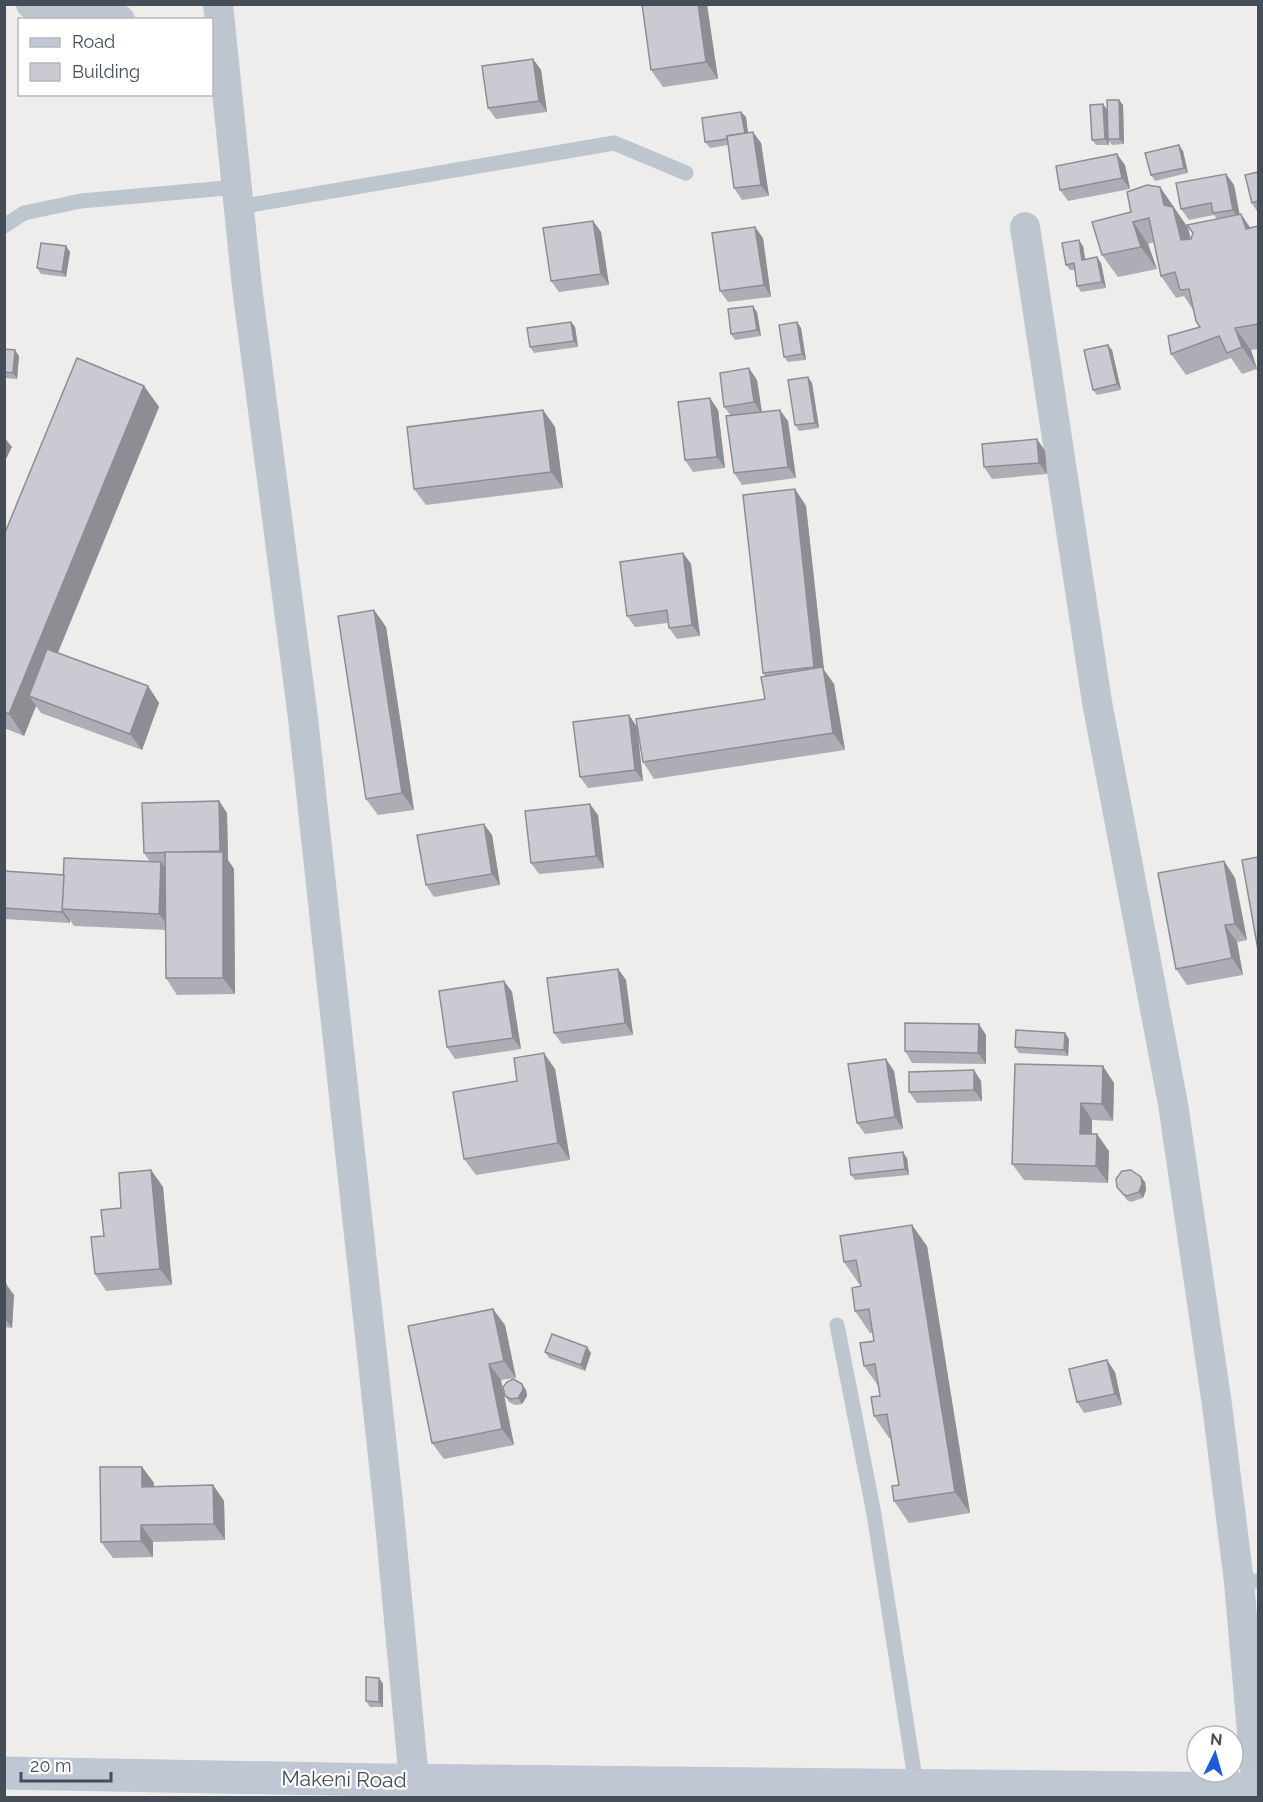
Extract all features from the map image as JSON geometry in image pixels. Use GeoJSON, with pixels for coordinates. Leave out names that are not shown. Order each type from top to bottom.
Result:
{"type":"FeatureCollection","features":[{"type":"Feature","properties":{"kind":"main road","name":"Makeni Road"},"geometry":{"type":"LineString","coordinates":[[4,1773],[393,1786],[916,1785],[1245,1791]]}},
{"type":"Feature","properties":{"kind":"street"},"geometry":{"type":"LineString","coordinates":[[31,4],[109,18]]}},
{"type":"Feature","properties":{"kind":"street"},"geometry":{"type":"LineString","coordinates":[[218,4],[216,38],[306,741],[388,1502],[393,1786]]}},
{"type":"Feature","properties":{"kind":"street"},"geometry":{"type":"LineString","coordinates":[[1025,226],[1097,702],[1173,1104],[1217,1405],[1249,1581],[1245,1791]]}},
{"type":"Feature","properties":{"kind":"lane"},"geometry":{"type":"LineString","coordinates":[[4,226],[24,213],[81,201],[238,197],[614,143],[686,173]]}},
{"type":"Feature","properties":{"kind":"lane"},"geometry":{"type":"LineString","coordinates":[[837,1325],[874,1514],[916,1785]]}},
{"type":"Feature","properties":{"kind":"building"},"geometry":{"type":"Polygon","coordinates":[[[642,4],[698,4],[706,62],[651,70],[642,4]]]}},
{"type":"Feature","properties":{"kind":"building"},"geometry":{"type":"Polygon","coordinates":[[[533,59],[539,101],[488,108],[482,66],[533,59]]]}},
{"type":"Feature","properties":{"kind":"building"},"geometry":{"type":"Polygon","coordinates":[[[1107,100],[1119,100],[1120,139],[1108,139],[1107,100]]]}},
{"type":"Feature","properties":{"kind":"building"},"geometry":{"type":"Polygon","coordinates":[[[1103,104],[1105,139],[1092,140],[1090,105],[1103,104]]]}},
{"type":"Feature","properties":{"kind":"building"},"geometry":{"type":"Polygon","coordinates":[[[741,112],[745,133],[727,136],[727,139],[705,142],[702,118],[741,112]]]}},
{"type":"Feature","properties":{"kind":"building"},"geometry":{"type":"Polygon","coordinates":[[[753,132],[761,185],[734,188],[727,136],[753,132]]]}},
{"type":"Feature","properties":{"kind":"building"},"geometry":{"type":"Polygon","coordinates":[[[1179,145],[1184,168],[1151,175],[1145,153],[1179,145]]]}},
{"type":"Feature","properties":{"kind":"building"},"geometry":{"type":"Polygon","coordinates":[[[1117,154],[1122,178],[1060,190],[1056,166],[1117,154]]]}},
{"type":"Feature","properties":{"kind":"building"},"geometry":{"type":"Polygon","coordinates":[[[1258,172],[1258,201],[1252,203],[1245,175],[1258,172]]]}},
{"type":"Feature","properties":{"kind":"building"},"geometry":{"type":"Polygon","coordinates":[[[1226,174],[1233,210],[1213,213],[1211,203],[1181,209],[1176,183],[1226,174]]]}},
{"type":"Feature","properties":{"kind":"building"},"geometry":{"type":"Polygon","coordinates":[[[1147,185],[1160,187],[1164,205],[1173,207],[1181,240],[1191,239],[1193,233],[1187,225],[1241,214],[1246,229],[1258,226],[1258,324],[1235,328],[1242,347],[1227,353],[1219,336],[1171,354],[1168,336],[1200,327],[1196,321],[1189,289],[1180,290],[1175,272],[1161,276],[1149,218],[1133,222],[1141,247],[1102,255],[1092,222],[1131,212],[1127,192],[1147,185]]]}},
{"type":"Feature","properties":{"kind":"building"},"geometry":{"type":"Polygon","coordinates":[[[593,221],[601,274],[551,281],[543,228],[593,221]]]}},
{"type":"Feature","properties":{"kind":"building"},"geometry":{"type":"Polygon","coordinates":[[[755,227],[764,285],[720,291],[712,233],[755,227]]]}},
{"type":"Feature","properties":{"kind":"building"},"geometry":{"type":"Polygon","coordinates":[[[1079,240],[1082,260],[1097,257],[1102,282],[1077,286],[1074,263],[1066,265],[1062,243],[1079,240]]]}},
{"type":"Feature","properties":{"kind":"building"},"geometry":{"type":"Polygon","coordinates":[[[41,243],[66,246],[62,272],[37,268],[41,243]]]}},
{"type":"Feature","properties":{"kind":"building"},"geometry":{"type":"Polygon","coordinates":[[[753,306],[757,330],[731,334],[728,309],[753,306]]]}},
{"type":"Feature","properties":{"kind":"building"},"geometry":{"type":"Polygon","coordinates":[[[571,322],[574,341],[530,347],[527,328],[571,322]]]}},
{"type":"Feature","properties":{"kind":"building"},"geometry":{"type":"Polygon","coordinates":[[[797,322],[802,354],[784,357],[779,325],[797,322]]]}},
{"type":"Feature","properties":{"kind":"building"},"geometry":{"type":"Polygon","coordinates":[[[1108,345],[1117,384],[1093,390],[1084,350],[1108,345]]]}},
{"type":"Feature","properties":{"kind":"building"},"geometry":{"type":"Polygon","coordinates":[[[4,349],[15,350],[13,373],[4,372],[4,349]]]}},
{"type":"Feature","properties":{"kind":"building"},"geometry":{"type":"Polygon","coordinates":[[[77,358],[144,386],[9,714],[4,712],[4,535],[77,358]]]}},
{"type":"Feature","properties":{"kind":"building"},"geometry":{"type":"Polygon","coordinates":[[[749,368],[754,402],[724,407],[720,373],[749,368]]]}},
{"type":"Feature","properties":{"kind":"building"},"geometry":{"type":"Polygon","coordinates":[[[808,377],[815,423],[795,425],[788,380],[808,377]]]}},
{"type":"Feature","properties":{"kind":"building"},"geometry":{"type":"Polygon","coordinates":[[[710,398],[717,457],[685,460],[678,402],[710,398]]]}},
{"type":"Feature","properties":{"kind":"building"},"geometry":{"type":"Polygon","coordinates":[[[543,410],[551,472],[414,489],[407,427],[543,410]]]}},
{"type":"Feature","properties":{"kind":"building"},"geometry":{"type":"Polygon","coordinates":[[[780,410],[788,467],[734,473],[726,416],[780,410]]]}},
{"type":"Feature","properties":{"kind":"building"},"geometry":{"type":"Polygon","coordinates":[[[1037,439],[1039,463],[984,467],[982,444],[1037,439]]]}},
{"type":"Feature","properties":{"kind":"building"},"geometry":{"type":"Polygon","coordinates":[[[795,489],[814,667],[763,673],[743,495],[795,489]]]}},
{"type":"Feature","properties":{"kind":"building"},"geometry":{"type":"Polygon","coordinates":[[[683,553],[692,625],[669,628],[667,610],[627,616],[620,562],[683,553]]]}},
{"type":"Feature","properties":{"kind":"building"},"geometry":{"type":"Polygon","coordinates":[[[374,610],[402,793],[366,799],[338,616],[374,610]]]}},
{"type":"Feature","properties":{"kind":"building"},"geometry":{"type":"Polygon","coordinates":[[[47,649],[148,686],[130,734],[29,696],[47,649]]]}},
{"type":"Feature","properties":{"kind":"building"},"geometry":{"type":"Polygon","coordinates":[[[823,667],[833,733],[643,762],[636,719],[765,699],[761,677],[823,667]]]}},
{"type":"Feature","properties":{"kind":"building"},"geometry":{"type":"Polygon","coordinates":[[[629,715],[635,770],[580,777],[573,722],[629,715]]]}},
{"type":"Feature","properties":{"kind":"building"},"geometry":{"type":"Polygon","coordinates":[[[219,801],[220,851],[144,853],[142,803],[219,801]]]}},
{"type":"Feature","properties":{"kind":"building"},"geometry":{"type":"Polygon","coordinates":[[[590,804],[596,856],[531,863],[525,811],[590,804]]]}},
{"type":"Feature","properties":{"kind":"building"},"geometry":{"type":"Polygon","coordinates":[[[484,824],[492,874],[426,885],[417,835],[484,824]]]}},
{"type":"Feature","properties":{"kind":"building"},"geometry":{"type":"Polygon","coordinates":[[[165,852],[223,852],[223,978],[166,978],[165,852]]]}},
{"type":"Feature","properties":{"kind":"building"},"geometry":{"type":"Polygon","coordinates":[[[1258,857],[1258,950],[1242,860],[1258,857]]]}},
{"type":"Feature","properties":{"kind":"building"},"geometry":{"type":"Polygon","coordinates":[[[64,858],[161,862],[159,914],[62,909],[64,858]]]}},
{"type":"Feature","properties":{"kind":"building"},"geometry":{"type":"Polygon","coordinates":[[[1224,861],[1235,924],[1225,925],[1232,958],[1176,969],[1158,873],[1224,861]]]}},
{"type":"Feature","properties":{"kind":"building"},"geometry":{"type":"Polygon","coordinates":[[[4,871],[64,875],[62,912],[4,908],[4,871]]]}},
{"type":"Feature","properties":{"kind":"building"},"geometry":{"type":"Polygon","coordinates":[[[618,969],[625,1023],[554,1033],[547,978],[618,969]]]}},
{"type":"Feature","properties":{"kind":"building"},"geometry":{"type":"Polygon","coordinates":[[[504,981],[513,1038],[447,1047],[439,991],[504,981]]]}},
{"type":"Feature","properties":{"kind":"building"},"geometry":{"type":"Polygon","coordinates":[[[905,1023],[979,1024],[978,1053],[905,1051],[905,1023]]]}},
{"type":"Feature","properties":{"kind":"building"},"geometry":{"type":"Polygon","coordinates":[[[1016,1030],[1065,1033],[1064,1050],[1015,1047],[1016,1030]]]}},
{"type":"Feature","properties":{"kind":"building"},"geometry":{"type":"Polygon","coordinates":[[[544,1053],[558,1143],[464,1159],[453,1092],[517,1081],[514,1058],[544,1053]]]}},
{"type":"Feature","properties":{"kind":"building"},"geometry":{"type":"Polygon","coordinates":[[[886,1059],[895,1117],[857,1123],[848,1064],[886,1059]]]}},
{"type":"Feature","properties":{"kind":"building"},"geometry":{"type":"Polygon","coordinates":[[[1015,1064],[1103,1066],[1102,1104],[1081,1103],[1080,1134],[1097,1134],[1096,1166],[1012,1164],[1015,1064]]]}},
{"type":"Feature","properties":{"kind":"building"},"geometry":{"type":"Polygon","coordinates":[[[974,1070],[974,1090],[909,1092],[909,1072],[974,1070]]]}},
{"type":"Feature","properties":{"kind":"building"},"geometry":{"type":"Polygon","coordinates":[[[903,1152],[905,1169],[851,1175],[849,1158],[903,1152]]]}},
{"type":"Feature","properties":{"kind":"building"},"geometry":{"type":"Polygon","coordinates":[[[151,1170],[160,1269],[95,1274],[91,1237],[104,1236],[101,1210],[121,1208],[119,1173],[151,1170]]]}},
{"type":"Feature","properties":{"kind":"building"},"geometry":{"type":"Polygon","coordinates":[[[1131,1170],[1141,1177],[1142,1184],[1139,1192],[1127,1196],[1117,1187],[1116,1179],[1122,1171],[1131,1170]]]}},
{"type":"Feature","properties":{"kind":"building"},"geometry":{"type":"Polygon","coordinates":[[[912,1225],[955,1492],[894,1501],[892,1486],[899,1485],[887,1414],[874,1416],[871,1397],[880,1396],[875,1364],[864,1366],[860,1343],[874,1341],[869,1309],[855,1311],[852,1288],[861,1286],[856,1260],[844,1262],[840,1236],[912,1225]]]}},
{"type":"Feature","properties":{"kind":"building"},"geometry":{"type":"Polygon","coordinates":[[[4,1284],[6,1284],[4,1311],[4,1284]]]}},
{"type":"Feature","properties":{"kind":"building"},"geometry":{"type":"Polygon","coordinates":[[[493,1309],[504,1361],[489,1364],[502,1429],[432,1443],[408,1326],[493,1309]]]}},
{"type":"Feature","properties":{"kind":"building"},"geometry":{"type":"Polygon","coordinates":[[[552,1334],[587,1347],[581,1365],[545,1352],[552,1334]]]}},
{"type":"Feature","properties":{"kind":"building"},"geometry":{"type":"Polygon","coordinates":[[[1107,1360],[1115,1394],[1077,1402],[1069,1369],[1107,1360]]]}},
{"type":"Feature","properties":{"kind":"building"},"geometry":{"type":"Polygon","coordinates":[[[513,1379],[522,1384],[523,1390],[518,1398],[511,1399],[505,1396],[503,1387],[513,1379]]]}},
{"type":"Feature","properties":{"kind":"building"},"geometry":{"type":"Polygon","coordinates":[[[100,1467],[142,1467],[142,1487],[213,1485],[214,1524],[141,1525],[141,1541],[101,1542],[100,1467]]]}},
{"type":"Feature","properties":{"kind":"building"},"geometry":{"type":"Polygon","coordinates":[[[366,1677],[379,1678],[379,1702],[366,1701],[366,1677]]]}}]}
